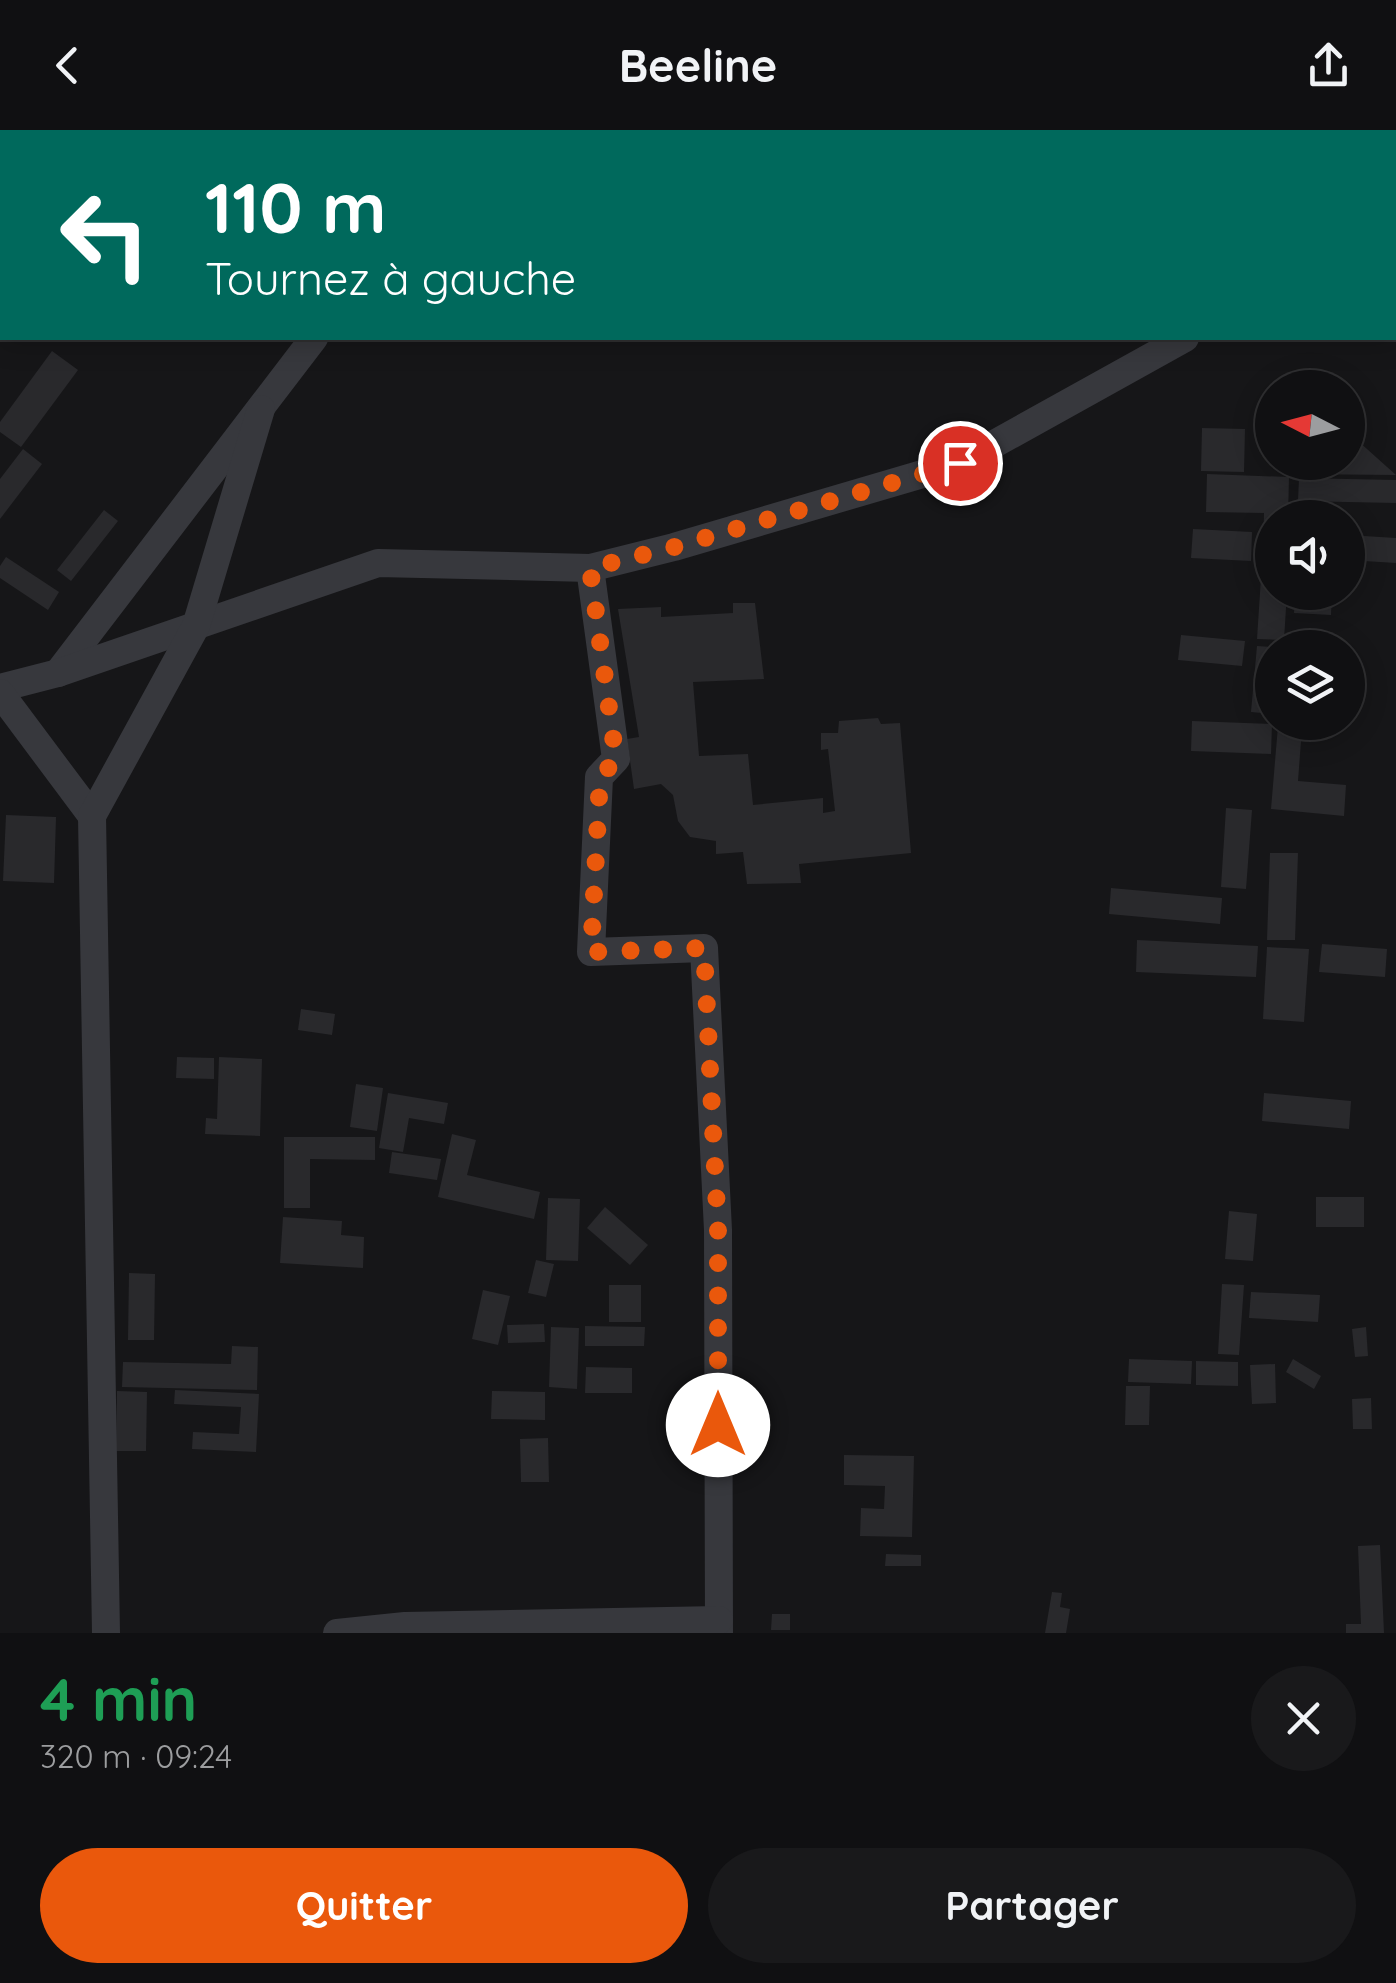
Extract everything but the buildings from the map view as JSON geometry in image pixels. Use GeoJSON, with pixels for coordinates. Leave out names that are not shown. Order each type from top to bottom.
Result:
{"type":"FeatureCollection","features":[{"type":"Feature","properties":{"kind":"street"},"geometry":{"type":"LineString","coordinates":[[58,673],[312,340]]}},
{"type":"Feature","properties":{"kind":"street"},"geometry":{"type":"LineString","coordinates":[[92,816],[0,690],[378,563],[590,568],[960,463],[1181,340]]}},
{"type":"Feature","properties":{"kind":"street"},"geometry":{"type":"LineString","coordinates":[[106,1633],[92,816],[196,626],[260,410]]}},
{"type":"Feature","properties":{"kind":"street"},"geometry":{"type":"LineString","coordinates":[[337,1633],[405,1626],[719,1627],[718,1230],[704,948],[591,952],[600,778],[616,759],[590,568]]}},
{"type":"Feature","properties":{"kind":"route"},"geometry":{"type":"LineString","coordinates":[[718,1425],[718,1230],[704,948],[591,952],[600,778],[616,759],[590,568],[960,463]]}}]}
